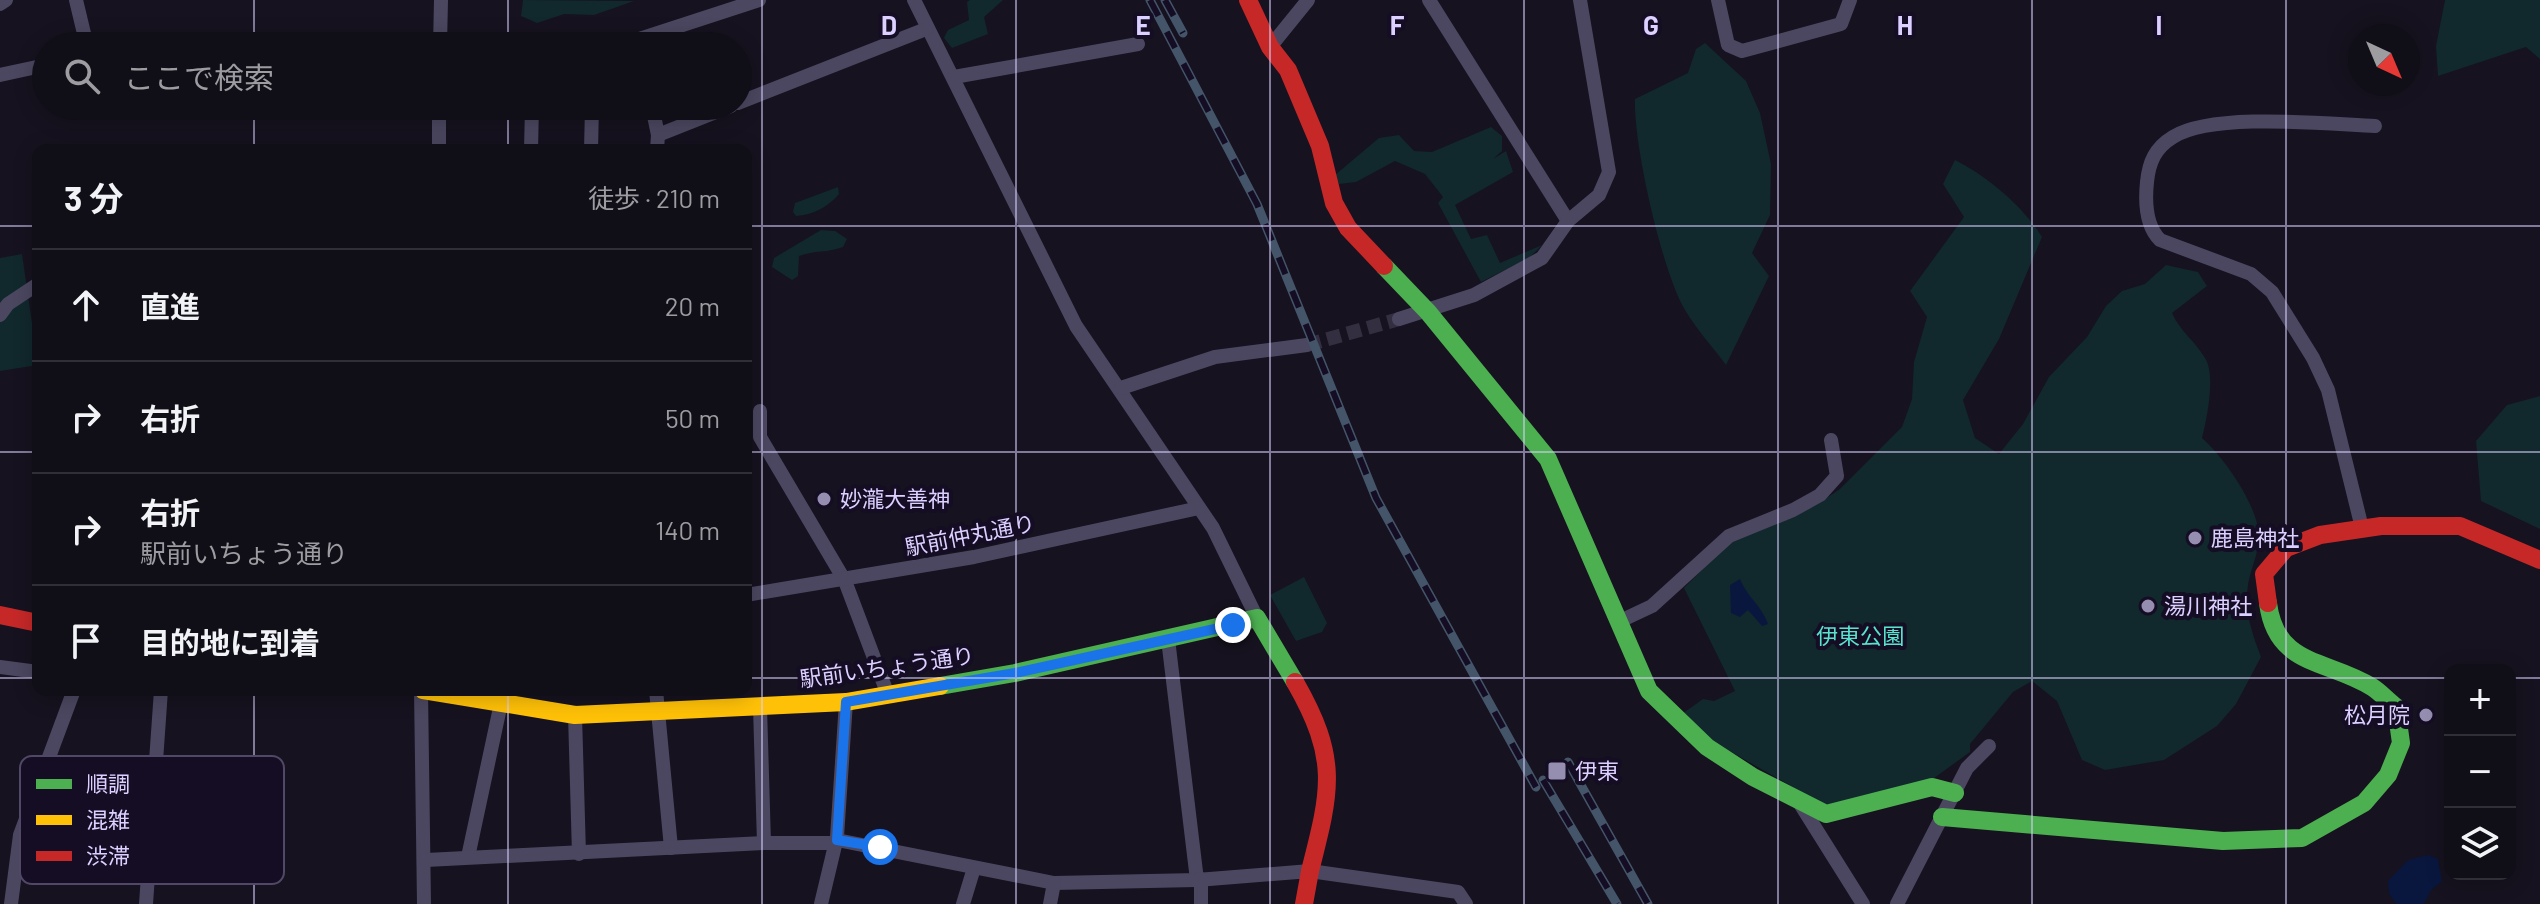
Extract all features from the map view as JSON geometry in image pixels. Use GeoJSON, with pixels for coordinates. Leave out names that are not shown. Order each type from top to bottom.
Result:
{"type":"FeatureCollection","features":[{"type":"Feature","properties":{"kind":"street"},"geometry":{"type":"LineString","coordinates":[[0,4],[6,0]]}},
{"type":"Feature","properties":{"kind":"street"},"geometry":{"type":"LineString","coordinates":[[76,0],[84,32]]}},
{"type":"Feature","properties":{"kind":"street"},"geometry":{"type":"LineString","coordinates":[[440,32],[441,0]]}},
{"type":"Feature","properties":{"kind":"street"},"geometry":{"type":"LineString","coordinates":[[672,32],[759,0]]}},
{"type":"Feature","properties":{"kind":"street"},"geometry":{"type":"LineString","coordinates":[[932,0],[916,3],[926,29],[954,77],[1076,326],[1121,388],[1199,508],[1324,740],[1330,771],[1328,798],[1304,904]]}},
{"type":"Feature","properties":{"kind":"street"},"geometry":{"type":"LineString","coordinates":[[1248,0],[1270,47],[1288,70],[1320,146],[1334,203],[1348,228],[1428,312],[1548,459],[1649,691],[1662,707],[1699,742],[1798,801],[1826,814],[1932,787],[1955,793]]}},
{"type":"Feature","properties":{"kind":"street"},"geometry":{"type":"LineString","coordinates":[[1270,47],[1308,0]]}},
{"type":"Feature","properties":{"kind":"street"},"geometry":{"type":"LineString","coordinates":[[1429,0],[1568,221]]}},
{"type":"Feature","properties":{"kind":"street"},"geometry":{"type":"LineString","coordinates":[[1399,319],[1474,295],[1542,258],[1568,221],[1599,195],[1609,172],[1580,0]]}},
{"type":"Feature","properties":{"kind":"street"},"geometry":{"type":"LineString","coordinates":[[1718,0],[1728,45],[1742,51],[1841,24],[1850,0]]}},
{"type":"Feature","properties":{"kind":"street"},"geometry":{"type":"LineString","coordinates":[[752,97],[926,29]]}},
{"type":"Feature","properties":{"kind":"street"},"geometry":{"type":"LineString","coordinates":[[954,77],[1138,44]]}},
{"type":"Feature","properties":{"kind":"street"},"geometry":{"type":"LineString","coordinates":[[0,75],[32,68]]}},
{"type":"Feature","properties":{"kind":"street"},"geometry":{"type":"LineString","coordinates":[[439,120],[439,144]]}},
{"type":"Feature","properties":{"kind":"street"},"geometry":{"type":"LineString","coordinates":[[531,144],[532,120]]}},
{"type":"Feature","properties":{"kind":"street"},"geometry":{"type":"LineString","coordinates":[[591,144],[592,120]]}},
{"type":"Feature","properties":{"kind":"street"},"geometry":{"type":"LineString","coordinates":[[654,120],[658,142],[703,120]]}},
{"type":"Feature","properties":{"kind":"street"},"geometry":{"type":"LineString","coordinates":[[2362,528],[2328,390],[2289,317],[2272,292],[2251,274],[2160,240],[2153,233],[2146,195],[2149,162],[2176,134],[2227,123],[2375,126]]}},
{"type":"Feature","properties":{"kind":"street"},"geometry":{"type":"LineString","coordinates":[[0,315],[8,304],[32,288]]}},
{"type":"Feature","properties":{"kind":"street"},"geometry":{"type":"LineString","coordinates":[[1121,388],[1215,357],[1307,345]]}},
{"type":"Feature","properties":{"kind":"street"},"geometry":{"type":"LineString","coordinates":[[760,411],[760,437],[845,581],[888,695]]}},
{"type":"Feature","properties":{"kind":"street"},"geometry":{"type":"LineString","coordinates":[[1618,622],[1652,606],[1729,536],[1793,510],[1820,495],[1837,476],[1831,440]]}},
{"type":"Feature","properties":{"kind":"street","name":"駅前仲丸通り"},"geometry":{"type":"LineString","coordinates":[[752,594],[845,581],[1049,542],[1199,508]]}},
{"type":"Feature","properties":{"kind":"street"},"geometry":{"type":"LineString","coordinates":[[1942,817],[2223,841],[2302,838],[2364,803],[2388,775],[2401,743],[2396,707],[2372,687],[2289,651],[2271,627],[2264,574],[2286,548],[2320,535],[2362,528],[2460,526],[2540,560]]}},
{"type":"Feature","properties":{"kind":"street"},"geometry":{"type":"LineString","coordinates":[[0,615],[32,622]]}},
{"type":"Feature","properties":{"kind":"street","name":"駅前いちょう通り"},"geometry":{"type":"LineString","coordinates":[[458,696],[575,715],[846,702],[1015,673],[1257,618]]}},
{"type":"Feature","properties":{"kind":"street"},"geometry":{"type":"LineString","coordinates":[[1168,639],[1201,904]]}},
{"type":"Feature","properties":{"kind":"street"},"geometry":{"type":"LineString","coordinates":[[0,667],[32,671]]}},
{"type":"Feature","properties":{"kind":"street"},"geometry":{"type":"LineString","coordinates":[[49,756],[72,696]]}},
{"type":"Feature","properties":{"kind":"street"},"geometry":{"type":"LineString","coordinates":[[156,756],[161,696]]}},
{"type":"Feature","properties":{"kind":"street"},"geometry":{"type":"LineString","coordinates":[[422,696],[424,904]]}},
{"type":"Feature","properties":{"kind":"street"},"geometry":{"type":"LineString","coordinates":[[656,696],[671,848]]}},
{"type":"Feature","properties":{"kind":"street"},"geometry":{"type":"LineString","coordinates":[[821,904],[836,842],[846,702]]}},
{"type":"Feature","properties":{"kind":"street"},"geometry":{"type":"LineString","coordinates":[[468,857],[501,703]]}},
{"type":"Feature","properties":{"kind":"street"},"geometry":{"type":"LineString","coordinates":[[760,707],[764,843]]}},
{"type":"Feature","properties":{"kind":"street"},"geometry":{"type":"LineString","coordinates":[[575,715],[579,854]]}},
{"type":"Feature","properties":{"kind":"street"},"geometry":{"type":"LineString","coordinates":[[1897,904],[1967,768],[1989,746]]}},
{"type":"Feature","properties":{"kind":"street"},"geometry":{"type":"LineString","coordinates":[[1798,801],[1863,904]]}},
{"type":"Feature","properties":{"kind":"street"},"geometry":{"type":"LineString","coordinates":[[11,904],[20,835]]}},
{"type":"Feature","properties":{"kind":"street"},"geometry":{"type":"LineString","coordinates":[[426,860],[836,842],[1054,883],[1199,880],[1310,871],[1459,900]]}},
{"type":"Feature","properties":{"kind":"street"},"geometry":{"type":"LineString","coordinates":[[963,904],[974,868]]}},
{"type":"Feature","properties":{"kind":"street"},"geometry":{"type":"LineString","coordinates":[[1050,904],[1054,883]]}},
{"type":"Feature","properties":{"kind":"street"},"geometry":{"type":"LineString","coordinates":[[146,904],[147,884]]}},
{"type":"Feature","properties":{"kind":"green space"},"geometry":{"type":"Polygon","coordinates":[[[523,0],[634,1],[594,15],[564,14],[537,23],[521,16],[523,0]]]}},
{"type":"Feature","properties":{"kind":"green space"},"geometry":{"type":"Polygon","coordinates":[[[1003,0],[984,17],[988,34],[952,48],[944,38],[948,30],[969,20],[967,2],[1003,0]]]}},
{"type":"Feature","properties":{"kind":"green space"},"geometry":{"type":"Polygon","coordinates":[[[2445,0],[2540,0],[2540,59],[2526,47],[2438,76],[2436,46],[2445,0]]]}},
{"type":"Feature","properties":{"kind":"green space"},"geometry":{"type":"Polygon","coordinates":[[[1705,43],[1746,81],[1760,113],[1771,164],[1770,215],[1752,253],[1769,276],[1726,365],[1689,317],[1676,292],[1651,207],[1636,119],[1635,99],[1688,73],[1696,49],[1705,43]]]}},
{"type":"Feature","properties":{"kind":"green space"},"geometry":{"type":"Polygon","coordinates":[[[1491,127],[1502,136],[1502,151],[1493,159],[1506,151],[1513,172],[1455,205],[1471,239],[1487,235],[1500,263],[1542,245],[1529,258],[1481,282],[1438,203],[1443,197],[1425,174],[1395,161],[1356,182],[1339,184],[1335,175],[1379,138],[1399,135],[1414,151],[1432,152],[1491,127]]]}},
{"type":"Feature","properties":{"kind":"green space","name":"伊東公園"},"geometry":{"type":"Polygon","coordinates":[[[1955,160],[2003,193],[2025,214],[2042,237],[1999,339],[1963,400],[1975,438],[1999,454],[2023,424],[2049,377],[2087,337],[2106,306],[2122,291],[2145,284],[2166,265],[2198,272],[2207,286],[2172,313],[2208,365],[2210,397],[2202,438],[2239,483],[2257,525],[2259,543],[2249,579],[2247,604],[2261,657],[2236,704],[2217,726],[2164,760],[2105,770],[2082,760],[2057,701],[2032,681],[2013,692],[1970,744],[1970,752],[1930,781],[1828,807],[1698,733],[1679,716],[1703,699],[1714,701],[1735,691],[1684,588],[1733,539],[1816,505],[1840,489],[1902,427],[1912,399],[1914,362],[1927,317],[1910,291],[1964,217],[1943,184],[1955,160]]]}},
{"type":"Feature","properties":{"kind":"green space"},"geometry":{"type":"Polygon","coordinates":[[[838,187],[839,194],[820,210],[796,216],[793,212],[795,203],[838,187]]]}},
{"type":"Feature","properties":{"kind":"green space"},"geometry":{"type":"Polygon","coordinates":[[[821,230],[835,231],[847,239],[843,247],[799,256],[798,276],[792,280],[772,267],[774,258],[821,230]]]}},
{"type":"Feature","properties":{"kind":"green space"},"geometry":{"type":"Polygon","coordinates":[[[22,254],[32,323],[32,366],[0,371],[0,258],[22,254]]]}},
{"type":"Feature","properties":{"kind":"green space"},"geometry":{"type":"Polygon","coordinates":[[[2540,396],[2540,529],[2481,501],[2476,441],[2507,405],[2540,396]]]}},
{"type":"Feature","properties":{"kind":"green space"},"geometry":{"type":"Polygon","coordinates":[[[1304,577],[1327,623],[1322,632],[1296,641],[1270,595],[1304,577]]]}},
{"type":"Feature","properties":{"kind":"water"},"geometry":{"type":"Polygon","coordinates":[[[1740,579],[1768,624],[1762,626],[1748,610],[1740,617],[1731,613],[1730,585],[1740,579]]]}},
{"type":"Feature","properties":{"kind":"water"},"geometry":{"type":"Polygon","coordinates":[[[2428,855],[2438,859],[2442,881],[2431,890],[2424,904],[2396,904],[2389,893],[2388,881],[2408,860],[2428,855]]]}},
{"type":"Feature","properties":{"kind":"tunnel"},"geometry":{"type":"LineString","coordinates":[[1307,345],[1399,319]]}},
{"type":"Feature","properties":{"kind":"railway"},"geometry":{"type":"LineString","coordinates":[[1150,0],[1257,204],[1376,498],[1536,787]]}},
{"type":"Feature","properties":{"kind":"railway"},"geometry":{"type":"LineString","coordinates":[[1165,0],[1183,33]]}},
{"type":"Feature","properties":{"kind":"railway"},"geometry":{"type":"LineString","coordinates":[[1568,762],[1648,904]]}},
{"type":"Feature","properties":{"kind":"railway"},"geometry":{"type":"LineString","coordinates":[[1543,780],[1617,904]]}},
{"type":"Feature","properties":{"kind":"traffic: fast"},"geometry":{"type":"LineString","coordinates":[[1384,266],[1428,312],[1548,459],[1649,691],[1707,747],[1753,777],[1826,814],[1932,787],[1955,793]]}},
{"type":"Feature","properties":{"kind":"traffic: fast"},"geometry":{"type":"LineString","coordinates":[[1942,817],[2223,841],[2302,838],[2364,803],[2388,775],[2401,743],[2396,707],[2372,687],[2293,650],[2281,639],[2273,624],[2268,603]]}},
{"type":"Feature","properties":{"kind":"traffic: fast"},"geometry":{"type":"LineString","coordinates":[[940,686],[1015,673],[1257,618],[1295,682]]}},
{"type":"Feature","properties":{"kind":"traffic: slow"},"geometry":{"type":"LineString","coordinates":[[459,696],[575,715],[846,702],[940,686]]}},
{"type":"Feature","properties":{"kind":"traffic: jam"},"geometry":{"type":"LineString","coordinates":[[1248,0],[1270,47],[1288,70],[1320,146],[1334,203],[1348,228],[1384,266]]}},
{"type":"Feature","properties":{"kind":"traffic: jam"},"geometry":{"type":"LineString","coordinates":[[2268,603],[2264,574],[2286,548],[2320,535],[2381,526],[2460,526],[2540,560]]}},
{"type":"Feature","properties":{"kind":"traffic: jam"},"geometry":{"type":"LineString","coordinates":[[0,615],[32,622]]}},
{"type":"Feature","properties":{"kind":"traffic: jam"},"geometry":{"type":"LineString","coordinates":[[1295,682],[1319,732],[1327,775],[1323,818],[1310,871]]}},
{"type":"Feature","properties":{"kind":"traffic: jam"},"geometry":{"type":"LineString","coordinates":[[1304,904],[1310,871]]}},
{"type":"Feature","properties":{"kind":"place","name":"妙瀧大善神"},"geometry":{"type":"Point","coordinates":[824,499]}},
{"type":"Feature","properties":{"kind":"place","name":"鹿島神社"},"geometry":{"type":"Point","coordinates":[2195,538]}},
{"type":"Feature","properties":{"kind":"place","name":"湯川神社"},"geometry":{"type":"Point","coordinates":[2148,606]}},
{"type":"Feature","properties":{"kind":"place","name":"松月院"},"geometry":{"type":"Point","coordinates":[2426,715]}},
{"type":"Feature","properties":{"kind":"place","name":"伊東"},"geometry":{"type":"Point","coordinates":[1557,771]}},
{"type":"Feature","properties":{"kind":"route"},"geometry":{"type":"LineString","coordinates":[[880,847],[837,840],[846,702],[1015,673],[1233,625]]}}]}
